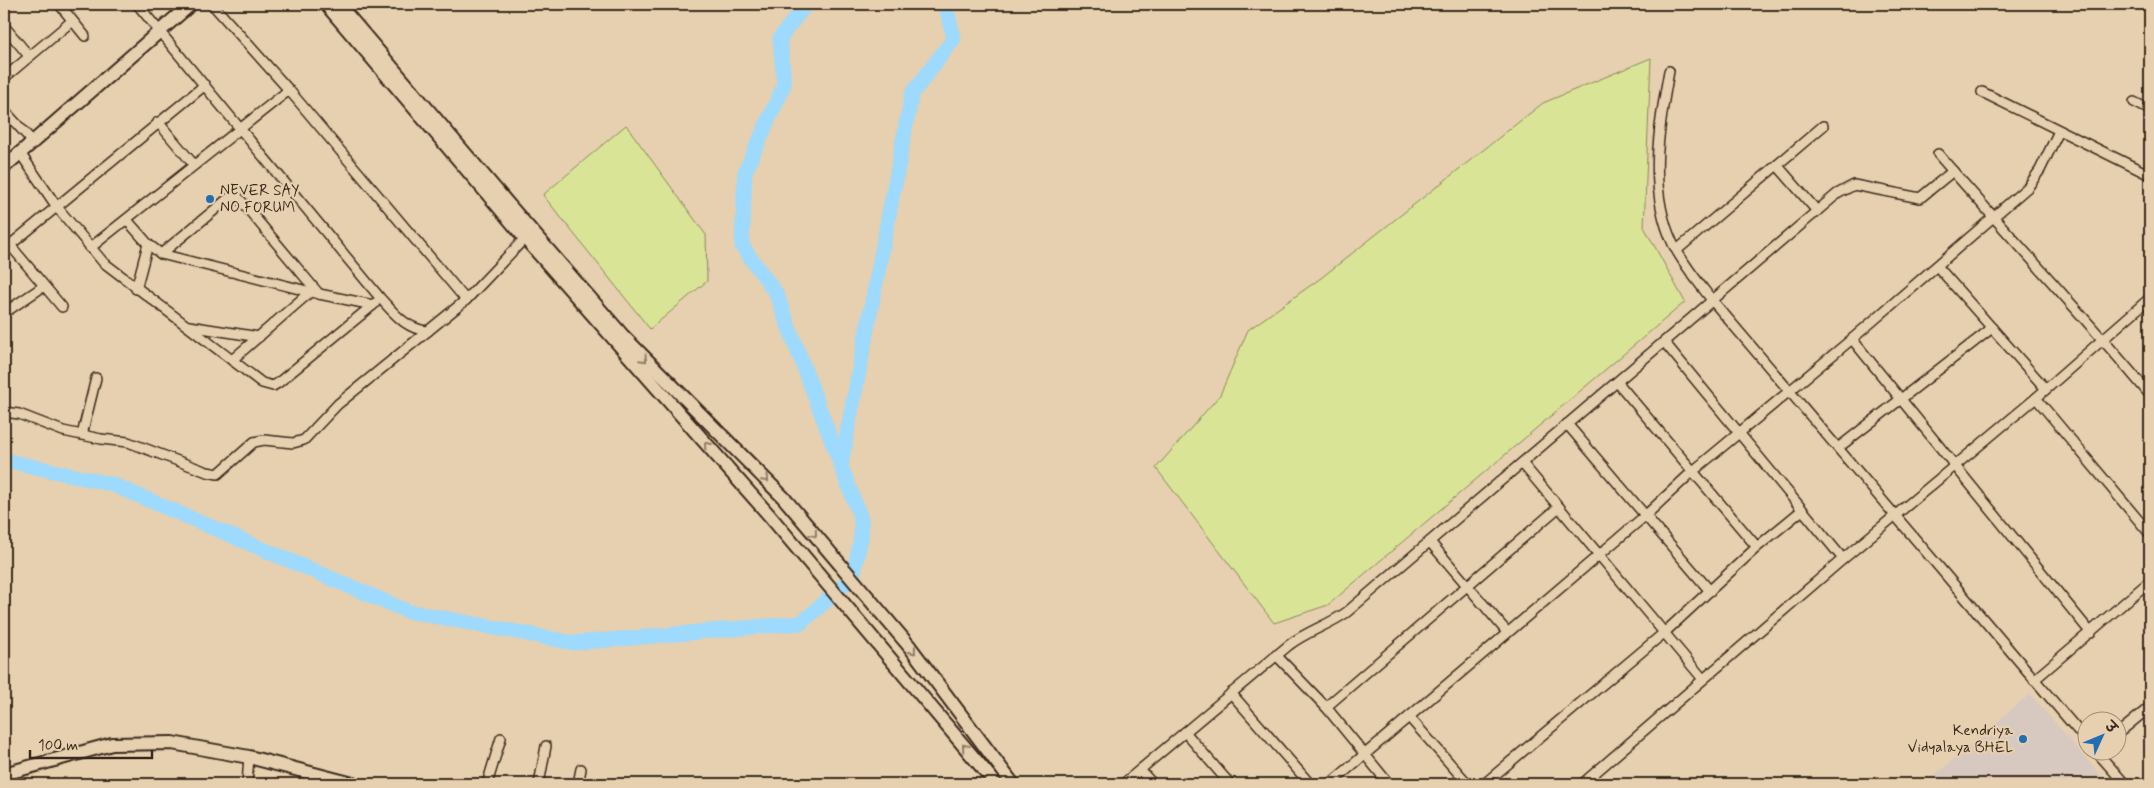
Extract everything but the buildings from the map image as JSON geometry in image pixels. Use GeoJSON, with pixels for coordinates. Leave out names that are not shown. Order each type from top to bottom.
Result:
{"type":"FeatureCollection","features":[{"type":"Feature","properties":{"kind":"main road"},"geometry":{"type":"LineString","coordinates":[[4,167],[191,4]]}},
{"type":"Feature","properties":{"kind":"main road"},"geometry":{"type":"LineString","coordinates":[[326,4],[525,238],[769,515],[996,784]]}},
{"type":"Feature","properties":{"kind":"main road"},"geometry":{"type":"LineString","coordinates":[[338,4],[623,336],[782,497],[916,655],[1013,784]]}},
{"type":"Feature","properties":{"kind":"main road"},"geometry":{"type":"LineString","coordinates":[[4,774],[112,744],[172,743],[249,757],[353,784]]}},
{"type":"Feature","properties":{"kind":"street"},"geometry":{"type":"LineString","coordinates":[[59,4],[85,36]]}},
{"type":"Feature","properties":{"kind":"street"},"geometry":{"type":"LineString","coordinates":[[137,4],[381,299],[401,320],[419,330],[428,331]]}},
{"type":"Feature","properties":{"kind":"street"},"geometry":{"type":"LineString","coordinates":[[212,4],[289,90],[466,300]]}},
{"type":"Feature","properties":{"kind":"street"},"geometry":{"type":"LineString","coordinates":[[4,78],[72,21]]}},
{"type":"Feature","properties":{"kind":"street"},"geometry":{"type":"LineString","coordinates":[[4,26],[29,56]]}},
{"type":"Feature","properties":{"kind":"street"},"geometry":{"type":"LineString","coordinates":[[1669,71],[1657,140],[1661,210],[1668,232],[1687,267],[1712,300],[2076,728]]}},
{"type":"Feature","properties":{"kind":"street"},"geometry":{"type":"LineString","coordinates":[[62,307],[7,248],[205,85]]}},
{"type":"Feature","properties":{"kind":"street"},"geometry":{"type":"LineString","coordinates":[[90,248],[289,90]]}},
{"type":"Feature","properties":{"kind":"street"},"geometry":{"type":"LineString","coordinates":[[1982,92],[2150,175]]}},
{"type":"Feature","properties":{"kind":"street"},"geometry":{"type":"LineString","coordinates":[[2134,102],[2150,110]]}},
{"type":"Feature","properties":{"kind":"street"},"geometry":{"type":"LineString","coordinates":[[4,110],[33,142]]}},
{"type":"Feature","properties":{"kind":"street"},"geometry":{"type":"LineString","coordinates":[[158,122],[194,164]]}},
{"type":"Feature","properties":{"kind":"street"},"geometry":{"type":"LineString","coordinates":[[1677,250],[1823,126]]}},
{"type":"Feature","properties":{"kind":"street"},"geometry":{"type":"LineString","coordinates":[[1330,784],[1506,632],[1646,515],[1692,472],[1994,218],[2034,179],[2059,131]]}},
{"type":"Feature","properties":{"kind":"street"},"geometry":{"type":"LineString","coordinates":[[20,153],[57,207],[90,248],[113,271],[262,383],[273,386],[381,299]]}},
{"type":"Feature","properties":{"kind":"street"},"geometry":{"type":"LineString","coordinates":[[1938,154],[2104,339],[2150,395]]}},
{"type":"Feature","properties":{"kind":"street"},"geometry":{"type":"LineString","coordinates":[[1777,165],[1817,211]]}},
{"type":"Feature","properties":{"kind":"street"},"geometry":{"type":"LineString","coordinates":[[1123,784],[1276,655],[1297,639],[1333,622],[1343,615],[1665,343],[1712,300],[1844,188],[1854,185],[1920,198],[1953,172]]}},
{"type":"Feature","properties":{"kind":"street"},"geometry":{"type":"LineString","coordinates":[[161,254],[228,198],[237,196],[315,293]]}},
{"type":"Feature","properties":{"kind":"street"},"geometry":{"type":"LineString","coordinates":[[127,220],[148,244],[161,254],[315,293],[373,304]]}},
{"type":"Feature","properties":{"kind":"street"},"geometry":{"type":"LineString","coordinates":[[4,412],[19,414],[50,427],[82,435],[128,442],[207,472],[218,474],[254,442],[264,440],[293,443],[304,440],[338,404],[466,300],[525,238]]}},
{"type":"Feature","properties":{"kind":"street"},"geometry":{"type":"LineString","coordinates":[[136,289],[148,244]]}},
{"type":"Feature","properties":{"kind":"street"},"geometry":{"type":"LineString","coordinates":[[1937,266],[2046,390]]}},
{"type":"Feature","properties":{"kind":"street"},"geometry":{"type":"LineString","coordinates":[[4,313],[44,286]]}},
{"type":"Feature","properties":{"kind":"street"},"geometry":{"type":"LineString","coordinates":[[232,360],[259,336],[315,293]]}},
{"type":"Feature","properties":{"kind":"street"},"geometry":{"type":"LineString","coordinates":[[1582,784],[1842,559],[1956,467],[2046,390],[2150,298]]}},
{"type":"Feature","properties":{"kind":"street"},"geometry":{"type":"LineString","coordinates":[[186,326],[259,336]]}},
{"type":"Feature","properties":{"kind":"street"},"geometry":{"type":"LineString","coordinates":[[1838,448],[1992,328]]}},
{"type":"Feature","properties":{"kind":"street"},"geometry":{"type":"LineString","coordinates":[[1852,339],[2091,633]]}},
{"type":"Feature","properties":{"kind":"street"},"geometry":{"type":"LineString","coordinates":[[1665,343],[1842,559]]}},
{"type":"Feature","properties":{"kind":"street"},"geometry":{"type":"LineString","coordinates":[[82,435],[96,378]]}},
{"type":"Feature","properties":{"kind":"street"},"geometry":{"type":"LineString","coordinates":[[1618,383],[1757,547]]}},
{"type":"Feature","properties":{"kind":"street"},"geometry":{"type":"LineString","coordinates":[[2036,398],[2150,534]]}},
{"type":"Feature","properties":{"kind":"street"},"geometry":{"type":"LineString","coordinates":[[1567,424],[1710,591]]}},
{"type":"Feature","properties":{"kind":"street"},"geometry":{"type":"LineString","coordinates":[[1522,463],[1703,679]]}},
{"type":"Feature","properties":{"kind":"street"},"geometry":{"type":"LineString","coordinates":[[1326,707],[1559,507]]}},
{"type":"Feature","properties":{"kind":"street"},"geometry":{"type":"LineString","coordinates":[[1484,784],[1665,632],[1757,547],[1801,511]]}},
{"type":"Feature","properties":{"kind":"street"},"geometry":{"type":"LineString","coordinates":[[1430,542],[1506,632]]}},
{"type":"Feature","properties":{"kind":"street"},"geometry":{"type":"LineString","coordinates":[[2034,680],[2150,581]]}},
{"type":"Feature","properties":{"kind":"street"},"geometry":{"type":"LineString","coordinates":[[1276,655],[1326,707],[1389,784]]}},
{"type":"Feature","properties":{"kind":"street"},"geometry":{"type":"LineString","coordinates":[[1231,694],[1310,784]]}},
{"type":"Feature","properties":{"kind":"street"},"geometry":{"type":"LineString","coordinates":[[2126,727],[2150,707]]}},
{"type":"Feature","properties":{"kind":"street"},"geometry":{"type":"LineString","coordinates":[[1409,717],[1468,784]]}},
{"type":"Feature","properties":{"kind":"street"},"geometry":{"type":"LineString","coordinates":[[1185,732],[1230,784]]}},
{"type":"Feature","properties":{"kind":"street"},"geometry":{"type":"LineString","coordinates":[[488,784],[501,738]]}},
{"type":"Feature","properties":{"kind":"street"},"geometry":{"type":"LineString","coordinates":[[539,784],[546,746]]}},
{"type":"Feature","properties":{"kind":"street"},"geometry":{"type":"LineString","coordinates":[[247,784],[249,757]]}},
{"type":"Feature","properties":{"kind":"street"},"geometry":{"type":"LineString","coordinates":[[2105,760],[2125,784]]}},
{"type":"Feature","properties":{"kind":"street"},"geometry":{"type":"LineString","coordinates":[[578,784],[581,769]]}},
{"type":"Feature","properties":{"kind":"street"},"geometry":{"type":"LineString","coordinates":[[1140,770],[1152,784]]}},
{"type":"Feature","properties":{"kind":"shaded area","name":"Kendriya Vidyalaya BHEL"},"geometry":{"type":"Polygon","coordinates":[[[2030,694],[2076,747],[2076,760],[2087,760],[2108,784],[1925,784],[2030,694]]]}},
{"type":"Feature","properties":{"kind":"green space"},"geometry":{"type":"Polygon","coordinates":[[[1651,58],[1644,227],[1685,302],[1328,605],[1274,623],[1156,468],[1220,395],[1248,330],[1321,278],[1543,103],[1651,58]]]}},
{"type":"Feature","properties":{"kind":"green space"},"geometry":{"type":"Polygon","coordinates":[[[626,125],[706,235],[707,281],[650,329],[543,195],[626,125]]]}},
{"type":"Feature","properties":{"kind":"waterway"},"geometry":{"type":"LineString","coordinates":[[4,460],[111,484],[407,611],[574,643],[801,623],[853,577],[861,538],[861,519],[776,293],[742,246],[745,172],[784,85],[780,38],[806,4]]}},
{"type":"Feature","properties":{"kind":"waterway"},"geometry":{"type":"LineString","coordinates":[[841,465],[912,94],[954,38],[945,4]]}},
{"type":"Feature","properties":{"kind":"place","name":"NEVER SAY NO FORUM"},"geometry":{"type":"Point","coordinates":[210,199]}},
{"type":"Feature","properties":{"kind":"place","name":"Kendriya Vidyalaya BHEL"},"geometry":{"type":"Point","coordinates":[2023,739]}}]}
